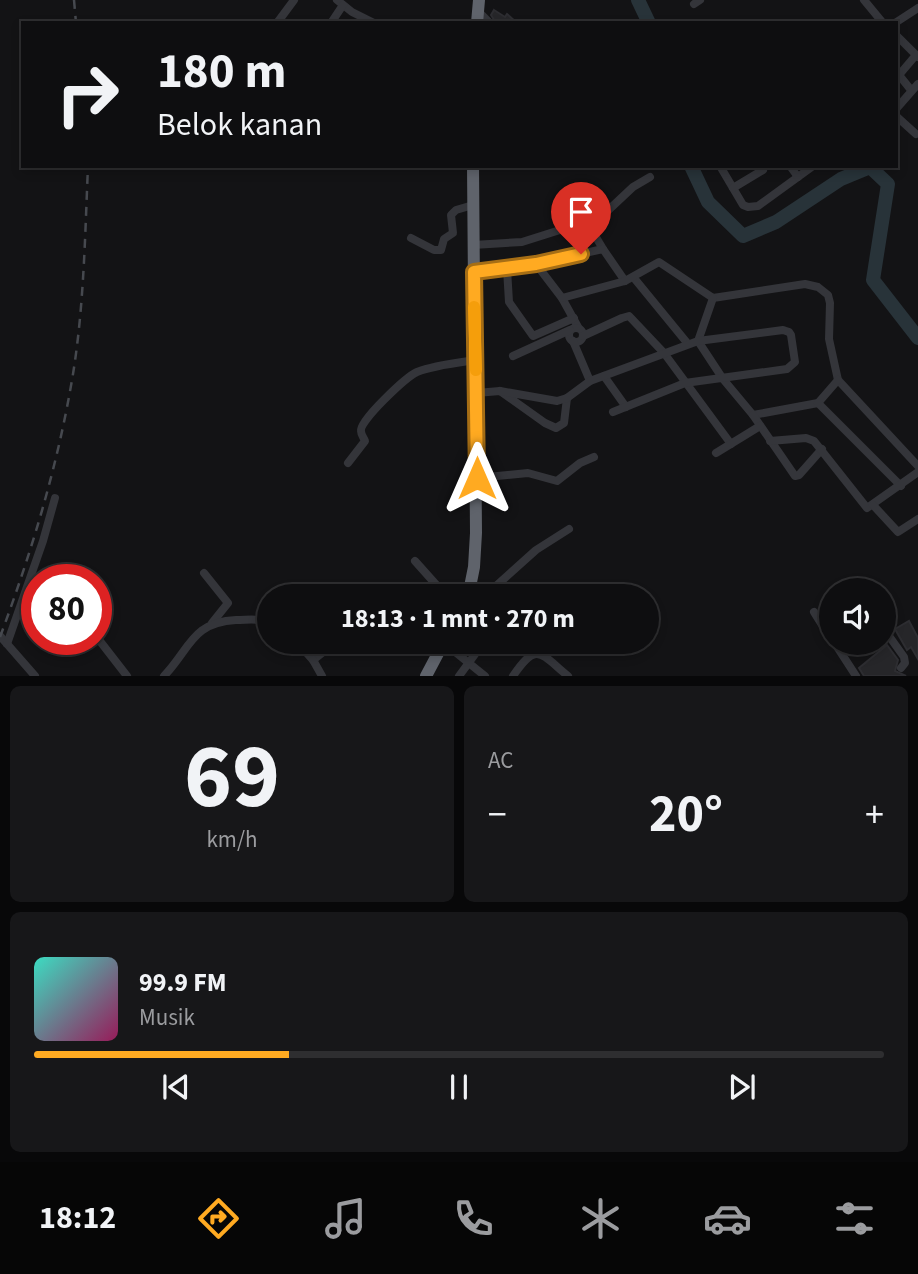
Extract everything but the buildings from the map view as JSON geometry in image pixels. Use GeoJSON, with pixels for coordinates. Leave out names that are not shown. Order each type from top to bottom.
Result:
{"type":"FeatureCollection","features":[{"type":"Feature","properties":{"kind":"highway"},"geometry":{"type":"LineString","coordinates":[[471,584],[474,567],[477,478],[473,168]]}},
{"type":"Feature","properties":{"kind":"highway"},"geometry":{"type":"LineString","coordinates":[[426,676],[438,654]]}},
{"type":"Feature","properties":{"kind":"street"},"geometry":{"type":"LineString","coordinates":[[278,21],[294,0]]}},
{"type":"Feature","properties":{"kind":"street"},"geometry":{"type":"LineString","coordinates":[[864,0],[878,21]]}},
{"type":"Feature","properties":{"kind":"street"},"geometry":{"type":"LineString","coordinates":[[332,21],[340,3],[371,21]]}},
{"type":"Feature","properties":{"kind":"street"},"geometry":{"type":"LineString","coordinates":[[898,21],[918,8]]}},
{"type":"Feature","properties":{"kind":"street"},"geometry":{"type":"LineString","coordinates":[[898,38],[917,56],[899,75],[915,87],[898,107]]}},
{"type":"Feature","properties":{"kind":"street"},"geometry":{"type":"LineString","coordinates":[[898,118],[916,134]]}},
{"type":"Feature","properties":{"kind":"street"},"geometry":{"type":"LineString","coordinates":[[721,168],[743,205],[752,208],[810,168]]}},
{"type":"Feature","properties":{"kind":"street"},"geometry":{"type":"LineString","coordinates":[[791,168],[798,177]]}},
{"type":"Feature","properties":{"kind":"street"},"geometry":{"type":"LineString","coordinates":[[733,188],[763,170]]}},
{"type":"Feature","properties":{"kind":"street"},"geometry":{"type":"LineString","coordinates":[[473,245],[522,242],[601,217],[634,187],[650,177]]}},
{"type":"Feature","properties":{"kind":"street"},"geometry":{"type":"LineString","coordinates":[[411,238],[434,250],[440,250],[444,239],[453,233],[451,215],[456,210],[473,205]]}},
{"type":"Feature","properties":{"kind":"street"},"geometry":{"type":"LineString","coordinates":[[587,222],[603,249],[688,344]]}},
{"type":"Feature","properties":{"kind":"street"},"geometry":{"type":"LineString","coordinates":[[474,272],[536,264],[603,249]]}},
{"type":"Feature","properties":{"kind":"street"},"geometry":{"type":"LineString","coordinates":[[562,298],[630,279],[656,263],[663,263],[713,298],[805,284],[818,287],[828,295],[830,303],[829,339],[838,380],[918,466]]}},
{"type":"Feature","properties":{"kind":"street"},"geometry":{"type":"LineString","coordinates":[[536,264],[562,298],[573,318],[574,329],[569,336],[590,382]]}},
{"type":"Feature","properties":{"kind":"street"},"geometry":{"type":"LineString","coordinates":[[507,269],[509,302],[536,340]]}},
{"type":"Feature","properties":{"kind":"street"},"geometry":{"type":"LineString","coordinates":[[698,341],[713,298]]}},
{"type":"Feature","properties":{"kind":"street"},"geometry":{"type":"LineString","coordinates":[[573,341],[578,342],[583,336],[629,316],[664,353],[731,444]]}},
{"type":"Feature","properties":{"kind":"street"},"geometry":{"type":"LineString","coordinates":[[513,356],[573,318]]}},
{"type":"Feature","properties":{"kind":"street"},"geometry":{"type":"LineString","coordinates":[[536,340],[574,329],[582,330],[583,336]]}},
{"type":"Feature","properties":{"kind":"street"},"geometry":{"type":"LineString","coordinates":[[476,393],[500,391],[557,401],[604,376],[698,341],[779,330],[789,332],[796,362],[791,367],[685,383],[613,412]]}},
{"type":"Feature","properties":{"kind":"street"},"geometry":{"type":"LineString","coordinates":[[698,341],[795,476],[799,475],[822,449]]}},
{"type":"Feature","properties":{"kind":"street"},"geometry":{"type":"LineString","coordinates":[[348,463],[365,441],[362,427],[378,406],[409,376],[432,368],[476,360]]}},
{"type":"Feature","properties":{"kind":"street"},"geometry":{"type":"LineString","coordinates":[[604,376],[626,407]]}},
{"type":"Feature","properties":{"kind":"street"},"geometry":{"type":"LineString","coordinates":[[753,415],[818,403],[838,380]]}},
{"type":"Feature","properties":{"kind":"street"},"geometry":{"type":"LineString","coordinates":[[500,391],[556,428],[564,423],[567,398]]}},
{"type":"Feature","properties":{"kind":"street"},"geometry":{"type":"LineString","coordinates":[[818,403],[901,486]]}},
{"type":"Feature","properties":{"kind":"street"},"geometry":{"type":"LineString","coordinates":[[716,453],[760,426]]}},
{"type":"Feature","properties":{"kind":"street"},"geometry":{"type":"LineString","coordinates":[[771,441],[806,438],[822,449],[867,508],[918,472]]}},
{"type":"Feature","properties":{"kind":"street"},"geometry":{"type":"LineString","coordinates":[[477,478],[531,473],[557,481],[580,463],[594,457]]}},
{"type":"Feature","properties":{"kind":"street"},"geometry":{"type":"LineString","coordinates":[[8,644],[55,498]]}},
{"type":"Feature","properties":{"kind":"street"},"geometry":{"type":"LineString","coordinates":[[873,505],[898,532],[918,519]]}},
{"type":"Feature","properties":{"kind":"street"},"geometry":{"type":"LineString","coordinates":[[498,584],[536,550],[569,529]]}},
{"type":"Feature","properties":{"kind":"street"},"geometry":{"type":"LineString","coordinates":[[415,561],[436,584]]}},
{"type":"Feature","properties":{"kind":"street"},"geometry":{"type":"LineString","coordinates":[[204,573],[228,603],[212,624]]}},
{"type":"Feature","properties":{"kind":"street"},"geometry":{"type":"LineString","coordinates":[[814,612],[819,620]]}},
{"type":"Feature","properties":{"kind":"street"},"geometry":{"type":"LineString","coordinates":[[164,676],[206,626],[257,619]]}},
{"type":"Feature","properties":{"kind":"street"},"geometry":{"type":"LineString","coordinates":[[0,636],[35,676]]}},
{"type":"Feature","properties":{"kind":"street"},"geometry":{"type":"LineString","coordinates":[[896,646],[904,657],[905,663],[901,668]]}},
{"type":"Feature","properties":{"kind":"street"},"geometry":{"type":"LineString","coordinates":[[513,676],[528,655],[533,653],[541,654],[568,676]]}},
{"type":"Feature","properties":{"kind":"street"},"geometry":{"type":"LineString","coordinates":[[308,654],[322,676]]}},
{"type":"Feature","properties":{"kind":"street"},"geometry":{"type":"LineString","coordinates":[[313,660],[321,654]]}},
{"type":"Feature","properties":{"kind":"street"},"geometry":{"type":"LineString","coordinates":[[458,654],[485,676]]}},
{"type":"Feature","properties":{"kind":"street"},"geometry":{"type":"LineString","coordinates":[[459,676],[475,654]]}},
{"type":"Feature","properties":{"kind":"street"},"geometry":{"type":"LineString","coordinates":[[111,655],[127,676]]}},
{"type":"Feature","properties":{"kind":"street"},"geometry":{"type":"LineString","coordinates":[[842,655],[856,676]]}},
{"type":"Feature","properties":{"kind":"waterway"},"geometry":{"type":"LineString","coordinates":[[638,0],[648,21]]}},
{"type":"Feature","properties":{"kind":"waterway"},"geometry":{"type":"LineString","coordinates":[[692,168],[708,202],[743,236],[776,222],[841,179],[868,168]]}},
{"type":"Feature","properties":{"kind":"waterway"},"geometry":{"type":"LineString","coordinates":[[871,168],[888,184],[873,280],[918,338]]}},
{"type":"Feature","properties":{"kind":"railway"},"geometry":{"type":"LineString","coordinates":[[74,0],[76,21]]}},
{"type":"Feature","properties":{"kind":"railway"},"geometry":{"type":"LineString","coordinates":[[0,637],[43,507],[67,408],[80,323],[88,168]]}},
{"type":"Feature","properties":{"kind":"slow traffic"},"geometry":{"type":"LineString","coordinates":[[474,307],[476,370]]}},
{"type":"Feature","properties":{"kind":"route"},"geometry":{"type":"LineString","coordinates":[[477,478],[474,272],[507,269],[581,254]]}}]}
